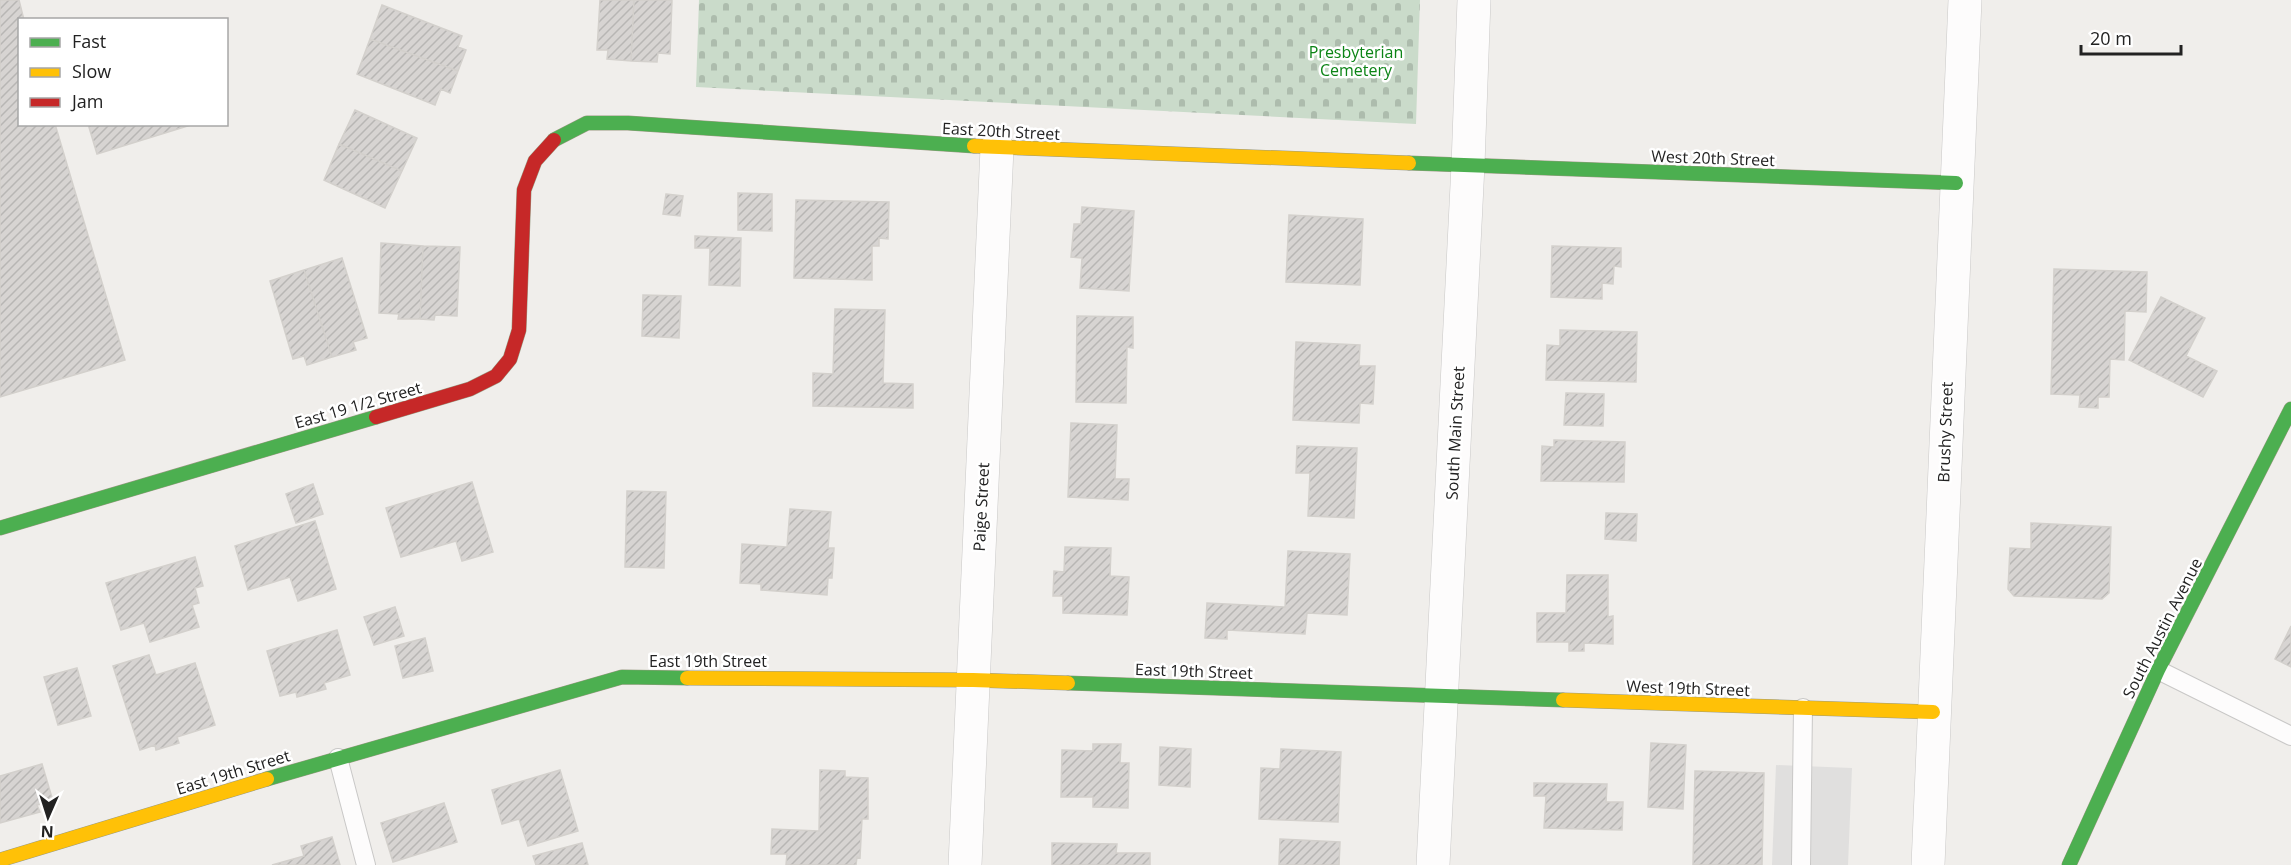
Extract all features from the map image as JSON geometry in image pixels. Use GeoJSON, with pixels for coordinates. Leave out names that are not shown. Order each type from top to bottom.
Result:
{"type":"FeatureCollection","features":[{"type":"Feature","properties":{"kind":"street","name":"South Main Street"},"geometry":{"type":"LineString","coordinates":[[1433,865],[1468,165],[1474,0]]}},
{"type":"Feature","properties":{"kind":"street","name":"Brushy Street"},"geometry":{"type":"LineString","coordinates":[[1928,865],[1965,0]]}},
{"type":"Feature","properties":{"kind":"street","name":"East 20th Street"},"geometry":{"type":"LineString","coordinates":[[543,151],[555,138],[587,123],[628,123],[997,148],[1468,165]]}},
{"type":"Feature","properties":{"kind":"street","name":"Paige Street"},"geometry":{"type":"LineString","coordinates":[[965,865],[997,148]]}},
{"type":"Feature","properties":{"kind":"street","name":"East 19 1/2 Street"},"geometry":{"type":"LineString","coordinates":[[0,528],[470,390],[496,376],[510,359],[519,330],[524,190],[535,161],[543,151]]}},
{"type":"Feature","properties":{"kind":"street","name":"West 20th Street"},"geometry":{"type":"LineString","coordinates":[[1468,165],[1956,183]]}},
{"type":"Feature","properties":{"kind":"street","name":"South Austin Avenue"},"geometry":{"type":"LineString","coordinates":[[2069,865],[2158,670],[2291,409]]}},
{"type":"Feature","properties":{"kind":"street","name":"East 19th Street"},"geometry":{"type":"LineString","coordinates":[[0,860],[338,758],[622,677],[973,680],[1441,697]]}},
{"type":"Feature","properties":{"kind":"street","name":"West 19th Street"},"geometry":{"type":"LineString","coordinates":[[1441,697],[1933,712]]}},
{"type":"Feature","properties":{"kind":"lane"},"geometry":{"type":"LineString","coordinates":[[2158,670],[2291,736]]}},
{"type":"Feature","properties":{"kind":"lane"},"geometry":{"type":"LineString","coordinates":[[1801,865],[1803,708]]}},
{"type":"Feature","properties":{"kind":"lane"},"geometry":{"type":"LineString","coordinates":[[338,758],[366,865]]}},
{"type":"Feature","properties":{"kind":"green space","name":"Presbyterian Cemetery"},"geometry":{"type":"Polygon","coordinates":[[[699,0],[1420,0],[1416,124],[696,87],[699,0]]]}},
{"type":"Feature","properties":{"kind":"shaded area"},"geometry":{"type":"Polygon","coordinates":[[[1776,765],[1852,768],[1848,865],[1772,865],[1776,765]]]}},
{"type":"Feature","properties":{"kind":"building"},"geometry":{"type":"Polygon","coordinates":[[[0,0],[19,0],[24,18],[18,18],[18,126],[56,126],[125,360],[0,397],[0,0]]]}},
{"type":"Feature","properties":{"kind":"building"},"geometry":{"type":"Polygon","coordinates":[[[600,0],[634,0],[631,61],[607,59],[608,50],[597,50],[600,0]]]}},
{"type":"Feature","properties":{"kind":"building"},"geometry":{"type":"Polygon","coordinates":[[[634,0],[672,0],[670,54],[658,53],[657,62],[631,61],[634,0]]]}},
{"type":"Feature","properties":{"kind":"building"},"geometry":{"type":"Polygon","coordinates":[[[382,5],[462,36],[458,47],[466,50],[458,71],[370,39],[382,5]]]}},
{"type":"Feature","properties":{"kind":"building"},"geometry":{"type":"Polygon","coordinates":[[[370,39],[458,71],[450,93],[441,89],[435,105],[357,74],[370,39]]]}},
{"type":"Feature","properties":{"kind":"building"},"geometry":{"type":"Polygon","coordinates":[[[355,110],[417,138],[402,171],[339,144],[355,110]]]}},
{"type":"Feature","properties":{"kind":"building"},"geometry":{"type":"Polygon","coordinates":[[[89,126],[188,126],[97,154],[89,126]]]}},
{"type":"Feature","properties":{"kind":"building"},"geometry":{"type":"Polygon","coordinates":[[[339,144],[402,171],[385,208],[324,180],[339,144]]]}},
{"type":"Feature","properties":{"kind":"building"},"geometry":{"type":"Polygon","coordinates":[[[738,193],[772,194],[772,231],[738,230],[738,193]]]}},
{"type":"Feature","properties":{"kind":"building"},"geometry":{"type":"Polygon","coordinates":[[[666,194],[683,196],[680,216],[663,214],[666,194]]]}},
{"type":"Feature","properties":{"kind":"building"},"geometry":{"type":"Polygon","coordinates":[[[796,200],[889,202],[888,239],[879,238],[879,246],[872,246],[872,280],[794,278],[796,200]]]}},
{"type":"Feature","properties":{"kind":"building"},"geometry":{"type":"Polygon","coordinates":[[[1082,207],[1134,211],[1129,291],[1080,288],[1082,258],[1071,257],[1074,224],[1081,224],[1082,207]]]}},
{"type":"Feature","properties":{"kind":"building"},"geometry":{"type":"Polygon","coordinates":[[[1289,215],[1363,219],[1360,285],[1286,282],[1289,215]]]}},
{"type":"Feature","properties":{"kind":"building"},"geometry":{"type":"Polygon","coordinates":[[[695,236],[741,238],[740,286],[709,285],[710,248],[695,248],[695,236]]]}},
{"type":"Feature","properties":{"kind":"building"},"geometry":{"type":"Polygon","coordinates":[[[381,243],[423,246],[420,319],[398,319],[399,314],[379,313],[381,243]]]}},
{"type":"Feature","properties":{"kind":"building"},"geometry":{"type":"Polygon","coordinates":[[[423,246],[460,247],[457,316],[435,315],[434,320],[420,319],[423,246]]]}},
{"type":"Feature","properties":{"kind":"building"},"geometry":{"type":"Polygon","coordinates":[[[1552,246],[1621,248],[1621,267],[1614,266],[1613,284],[1602,283],[1602,299],[1551,297],[1552,246]]]}},
{"type":"Feature","properties":{"kind":"building"},"geometry":{"type":"Polygon","coordinates":[[[342,258],[367,338],[353,342],[356,350],[332,357],[304,270],[342,258]]]}},
{"type":"Feature","properties":{"kind":"building"},"geometry":{"type":"Polygon","coordinates":[[[2054,269],[2147,272],[2146,312],[2125,311],[2124,360],[2110,359],[2109,397],[2098,397],[2098,408],[2079,407],[2080,395],[2051,394],[2054,269]]]}},
{"type":"Feature","properties":{"kind":"building"},"geometry":{"type":"Polygon","coordinates":[[[304,270],[332,357],[307,365],[304,356],[293,359],[270,281],[304,270]]]}},
{"type":"Feature","properties":{"kind":"building"},"geometry":{"type":"Polygon","coordinates":[[[643,295],[681,296],[679,338],[642,336],[643,295]]]}},
{"type":"Feature","properties":{"kind":"building"},"geometry":{"type":"Polygon","coordinates":[[[2161,297],[2205,318],[2186,356],[2217,371],[2203,397],[2129,360],[2161,297]]]}},
{"type":"Feature","properties":{"kind":"building"},"geometry":{"type":"Polygon","coordinates":[[[835,309],[885,310],[883,383],[913,384],[913,408],[813,406],[813,373],[833,374],[835,309]]]}},
{"type":"Feature","properties":{"kind":"building"},"geometry":{"type":"Polygon","coordinates":[[[1077,316],[1133,317],[1133,348],[1127,347],[1126,403],[1076,402],[1077,316]]]}},
{"type":"Feature","properties":{"kind":"building"},"geometry":{"type":"Polygon","coordinates":[[[1560,330],[1637,332],[1636,382],[1546,380],[1547,345],[1560,346],[1560,330]]]}},
{"type":"Feature","properties":{"kind":"building"},"geometry":{"type":"Polygon","coordinates":[[[1296,342],[1360,345],[1359,366],[1375,366],[1373,404],[1360,403],[1359,423],[1293,420],[1296,342]]]}},
{"type":"Feature","properties":{"kind":"building"},"geometry":{"type":"Polygon","coordinates":[[[1566,393],[1604,394],[1603,426],[1564,425],[1566,393]]]}},
{"type":"Feature","properties":{"kind":"building"},"geometry":{"type":"Polygon","coordinates":[[[1071,423],[1117,425],[1115,479],[1129,479],[1128,500],[1068,497],[1071,423]]]}},
{"type":"Feature","properties":{"kind":"building"},"geometry":{"type":"Polygon","coordinates":[[[1554,440],[1625,442],[1624,482],[1541,481],[1542,446],[1554,447],[1554,440]]]}},
{"type":"Feature","properties":{"kind":"building"},"geometry":{"type":"Polygon","coordinates":[[[1297,446],[1357,448],[1354,518],[1308,516],[1310,473],[1296,473],[1297,446]]]}},
{"type":"Feature","properties":{"kind":"building"},"geometry":{"type":"Polygon","coordinates":[[[472,482],[493,552],[462,561],[456,541],[401,557],[386,508],[472,482]]]}},
{"type":"Feature","properties":{"kind":"building"},"geometry":{"type":"Polygon","coordinates":[[[313,484],[323,514],[296,523],[286,494],[313,484]]]}},
{"type":"Feature","properties":{"kind":"building"},"geometry":{"type":"Polygon","coordinates":[[[627,491],[666,492],[664,568],[625,567],[627,491]]]}},
{"type":"Feature","properties":{"kind":"building"},"geometry":{"type":"Polygon","coordinates":[[[790,509],[831,512],[828,548],[834,548],[832,578],[828,578],[827,595],[761,590],[761,584],[740,583],[742,544],[787,547],[790,509]]]}},
{"type":"Feature","properties":{"kind":"building"},"geometry":{"type":"Polygon","coordinates":[[[1606,513],[1637,514],[1636,541],[1605,539],[1606,513]]]}},
{"type":"Feature","properties":{"kind":"building"},"geometry":{"type":"Polygon","coordinates":[[[315,521],[336,589],[298,601],[290,577],[248,590],[235,546],[315,521]]]}},
{"type":"Feature","properties":{"kind":"building"},"geometry":{"type":"Polygon","coordinates":[[[2031,523],[2111,527],[2109,593],[2102,599],[2014,596],[2008,589],[2010,548],[2031,549],[2031,523]]]}},
{"type":"Feature","properties":{"kind":"building"},"geometry":{"type":"Polygon","coordinates":[[[1065,547],[1111,548],[1110,576],[1129,577],[1127,615],[1063,613],[1063,596],[1053,596],[1054,571],[1064,572],[1065,547]]]}},
{"type":"Feature","properties":{"kind":"building"},"geometry":{"type":"Polygon","coordinates":[[[1288,551],[1350,554],[1347,615],[1307,613],[1305,634],[1227,630],[1227,639],[1205,638],[1207,603],[1285,607],[1288,551]]]}},
{"type":"Feature","properties":{"kind":"building"},"geometry":{"type":"Polygon","coordinates":[[[195,557],[203,586],[195,588],[199,603],[192,605],[199,627],[150,642],[144,623],[121,630],[106,583],[195,557]]]}},
{"type":"Feature","properties":{"kind":"building"},"geometry":{"type":"Polygon","coordinates":[[[1567,575],[1608,575],[1608,617],[1613,616],[1613,644],[1584,643],[1584,651],[1569,651],[1569,642],[1537,642],[1537,613],[1566,613],[1567,575]]]}},
{"type":"Feature","properties":{"kind":"building"},"geometry":{"type":"Polygon","coordinates":[[[395,607],[404,636],[374,645],[364,617],[395,607]]]}},
{"type":"Feature","properties":{"kind":"building"},"geometry":{"type":"Polygon","coordinates":[[[2291,626],[2291,667],[2275,659],[2291,626]]]}},
{"type":"Feature","properties":{"kind":"building"},"geometry":{"type":"Polygon","coordinates":[[[337,630],[350,675],[324,683],[326,689],[297,697],[296,692],[280,696],[267,651],[337,630]]]}},
{"type":"Feature","properties":{"kind":"building"},"geometry":{"type":"Polygon","coordinates":[[[425,638],[433,671],[403,678],[395,646],[425,638]]]}},
{"type":"Feature","properties":{"kind":"building"},"geometry":{"type":"Polygon","coordinates":[[[149,655],[156,675],[195,663],[215,725],[177,737],[179,743],[156,750],[155,745],[140,750],[113,666],[149,655]]]}},
{"type":"Feature","properties":{"kind":"building"},"geometry":{"type":"Polygon","coordinates":[[[77,668],[91,716],[58,725],[44,677],[77,668]]]}},
{"type":"Feature","properties":{"kind":"building"},"geometry":{"type":"Polygon","coordinates":[[[1651,743],[1686,745],[1683,809],[1648,807],[1651,743]]]}},
{"type":"Feature","properties":{"kind":"building"},"geometry":{"type":"Polygon","coordinates":[[[1093,744],[1121,744],[1120,763],[1129,763],[1128,808],[1093,807],[1093,797],[1061,797],[1062,750],[1093,751],[1093,744]]]}},
{"type":"Feature","properties":{"kind":"building"},"geometry":{"type":"Polygon","coordinates":[[[1160,747],[1191,749],[1190,787],[1159,785],[1160,747]]]}},
{"type":"Feature","properties":{"kind":"building"},"geometry":{"type":"Polygon","coordinates":[[[1281,749],[1341,752],[1338,822],[1259,819],[1261,768],[1280,769],[1281,749]]]}},
{"type":"Feature","properties":{"kind":"building"},"geometry":{"type":"Polygon","coordinates":[[[42,764],[53,801],[37,805],[40,812],[0,823],[0,776],[42,764]]]}},
{"type":"Feature","properties":{"kind":"building"},"geometry":{"type":"Polygon","coordinates":[[[560,770],[578,831],[528,846],[519,819],[502,824],[492,790],[560,770]]]}},
{"type":"Feature","properties":{"kind":"building"},"geometry":{"type":"Polygon","coordinates":[[[820,770],[845,771],[845,777],[868,778],[868,819],[862,819],[860,858],[857,857],[856,865],[786,865],[787,854],[771,854],[772,829],[819,831],[820,770]]]}},
{"type":"Feature","properties":{"kind":"building"},"geometry":{"type":"Polygon","coordinates":[[[1695,771],[1764,773],[1762,865],[1693,865],[1695,771]]]}},
{"type":"Feature","properties":{"kind":"building"},"geometry":{"type":"Polygon","coordinates":[[[1534,783],[1607,784],[1606,802],[1623,802],[1622,830],[1544,828],[1546,796],[1534,796],[1534,783]]]}},
{"type":"Feature","properties":{"kind":"building"},"geometry":{"type":"Polygon","coordinates":[[[444,803],[457,842],[393,862],[381,823],[444,803]]]}},
{"type":"Feature","properties":{"kind":"building"},"geometry":{"type":"Polygon","coordinates":[[[332,837],[340,865],[272,865],[304,856],[301,846],[332,837]]]}},
{"type":"Feature","properties":{"kind":"building"},"geometry":{"type":"Polygon","coordinates":[[[1280,839],[1340,842],[1339,865],[1279,865],[1280,839]]]}},
{"type":"Feature","properties":{"kind":"building"},"geometry":{"type":"Polygon","coordinates":[[[582,843],[588,865],[536,865],[533,856],[582,843]]]}},
{"type":"Feature","properties":{"kind":"building"},"geometry":{"type":"Polygon","coordinates":[[[1052,843],[1117,844],[1116,853],[1150,853],[1150,865],[1052,865],[1052,843]]]}},
{"type":"Feature","properties":{"kind":"traffic: fast"},"geometry":{"type":"LineString","coordinates":[[554,140],[587,123],[628,123],[974,146]]}},
{"type":"Feature","properties":{"kind":"traffic: fast"},"geometry":{"type":"LineString","coordinates":[[1409,163],[1956,183]]}},
{"type":"Feature","properties":{"kind":"traffic: fast"},"geometry":{"type":"LineString","coordinates":[[2069,865],[2158,670],[2291,409]]}},
{"type":"Feature","properties":{"kind":"traffic: fast"},"geometry":{"type":"LineString","coordinates":[[0,528],[376,417]]}},
{"type":"Feature","properties":{"kind":"traffic: fast"},"geometry":{"type":"LineString","coordinates":[[267,779],[622,677],[687,678]]}},
{"type":"Feature","properties":{"kind":"traffic: fast"},"geometry":{"type":"LineString","coordinates":[[1068,683],[1563,700]]}},
{"type":"Feature","properties":{"kind":"traffic: slow"},"geometry":{"type":"LineString","coordinates":[[974,146],[1409,163]]}},
{"type":"Feature","properties":{"kind":"traffic: slow"},"geometry":{"type":"LineString","coordinates":[[687,678],[1068,683]]}},
{"type":"Feature","properties":{"kind":"traffic: slow"},"geometry":{"type":"LineString","coordinates":[[1563,700],[1933,712]]}},
{"type":"Feature","properties":{"kind":"traffic: slow"},"geometry":{"type":"LineString","coordinates":[[0,860],[267,779]]}},
{"type":"Feature","properties":{"kind":"traffic: jam"},"geometry":{"type":"LineString","coordinates":[[376,417],[470,389],[496,376],[510,359],[519,330],[524,190],[535,161],[554,140]]}}]}
